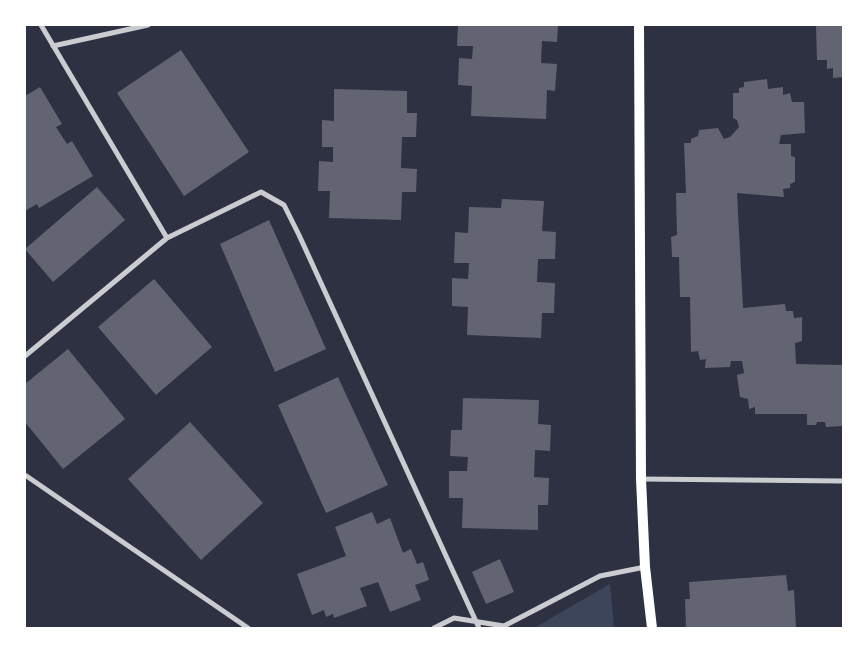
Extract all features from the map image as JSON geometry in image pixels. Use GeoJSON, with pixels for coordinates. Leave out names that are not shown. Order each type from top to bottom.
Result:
{"type":"FeatureCollection","features":[{"type":"Feature","properties":{"kind":"main road"},"geometry":{"type":"LineString","coordinates":[[640,25],[641,479],[645,567],[652,628]]}},
{"type":"Feature","properties":{"kind":"street"},"geometry":{"type":"LineString","coordinates":[[41,25],[167,238]]}},
{"type":"Feature","properties":{"kind":"street"},"geometry":{"type":"LineString","coordinates":[[53,46],[148,25]]}},
{"type":"Feature","properties":{"kind":"street"},"geometry":{"type":"LineString","coordinates":[[25,356],[167,238],[261,192],[284,205],[478,625]]}},
{"type":"Feature","properties":{"kind":"street"},"geometry":{"type":"LineString","coordinates":[[25,475],[248,628]]}},
{"type":"Feature","properties":{"kind":"street"},"geometry":{"type":"LineString","coordinates":[[641,479],[843,481]]}},
{"type":"Feature","properties":{"kind":"street"},"geometry":{"type":"LineString","coordinates":[[434,628],[454,618],[478,625],[504,626],[600,576],[645,567]]}},
{"type":"Feature","properties":{"kind":"shaded area"},"geometry":{"type":"Polygon","coordinates":[[[610,584],[614,628],[534,628],[610,584]]]}},
{"type":"Feature","properties":{"kind":"building"},"geometry":{"type":"Polygon","coordinates":[[[458,25],[558,25],[557,42],[542,41],[541,63],[557,64],[555,91],[547,90],[546,119],[471,116],[472,86],[458,85],[459,58],[472,59],[473,46],[457,46],[458,25]]]}},
{"type":"Feature","properties":{"kind":"building"},"geometry":{"type":"Polygon","coordinates":[[[843,25],[843,77],[833,78],[833,68],[827,69],[827,60],[817,60],[816,26],[843,25]]]}},
{"type":"Feature","properties":{"kind":"building"},"geometry":{"type":"Polygon","coordinates":[[[181,50],[249,152],[184,196],[117,93],[181,50]]]}},
{"type":"Feature","properties":{"kind":"building"},"geometry":{"type":"Polygon","coordinates":[[[767,79],[768,89],[783,87],[783,95],[790,93],[792,102],[804,102],[805,133],[781,135],[779,144],[791,144],[791,156],[795,157],[795,182],[790,184],[790,188],[783,189],[784,197],[737,193],[743,308],[785,304],[786,311],[793,311],[794,318],[802,317],[802,341],[795,343],[796,364],[843,365],[843,426],[826,427],[825,422],[807,425],[807,414],[755,414],[755,407],[749,409],[748,399],[740,397],[737,375],[744,373],[742,361],[731,361],[730,367],[705,368],[706,359],[700,360],[698,351],[691,352],[690,297],[680,297],[679,257],[672,257],[671,237],[677,235],[676,193],[686,193],[684,143],[691,143],[691,139],[698,136],[699,130],[718,128],[724,139],[730,137],[739,127],[737,120],[733,118],[733,93],[739,93],[739,88],[744,87],[744,82],[767,79]]]}},
{"type":"Feature","properties":{"kind":"building"},"geometry":{"type":"Polygon","coordinates":[[[40,87],[62,124],[56,127],[67,144],[72,141],[93,176],[39,208],[37,204],[25,211],[25,96],[40,87]]]}},
{"type":"Feature","properties":{"kind":"building"},"geometry":{"type":"Polygon","coordinates":[[[334,89],[407,91],[407,113],[417,113],[416,137],[402,137],[401,168],[417,169],[416,192],[402,192],[401,220],[329,218],[330,191],[318,191],[319,161],[333,162],[333,147],[322,147],[322,120],[334,121],[334,89]]]}},
{"type":"Feature","properties":{"kind":"building"},"geometry":{"type":"Polygon","coordinates":[[[97,187],[125,220],[53,282],[25,249],[97,187]]]}},
{"type":"Feature","properties":{"kind":"building"},"geometry":{"type":"Polygon","coordinates":[[[502,199],[544,201],[542,231],[556,232],[555,259],[538,259],[537,282],[555,283],[554,313],[542,313],[541,338],[467,335],[468,307],[452,306],[452,278],[468,279],[469,263],[454,263],[455,232],[468,233],[469,207],[501,208],[502,199]]]}},
{"type":"Feature","properties":{"kind":"building"},"geometry":{"type":"Polygon","coordinates":[[[269,220],[326,349],[275,372],[220,244],[269,220]]]}},
{"type":"Feature","properties":{"kind":"building"},"geometry":{"type":"Polygon","coordinates":[[[154,279],[212,347],[156,395],[98,327],[154,279]]]}},
{"type":"Feature","properties":{"kind":"building"},"geometry":{"type":"Polygon","coordinates":[[[68,349],[125,419],[63,469],[25,422],[25,384],[68,349]]]}},
{"type":"Feature","properties":{"kind":"building"},"geometry":{"type":"Polygon","coordinates":[[[338,377],[388,485],[326,513],[278,405],[338,377]]]}},
{"type":"Feature","properties":{"kind":"building"},"geometry":{"type":"Polygon","coordinates":[[[463,398],[539,400],[538,424],[551,425],[550,451],[535,450],[534,477],[549,478],[548,505],[538,505],[538,530],[462,528],[463,498],[449,498],[449,471],[467,471],[468,457],[450,456],[451,430],[462,430],[463,398]]]}},
{"type":"Feature","properties":{"kind":"building"},"geometry":{"type":"Polygon","coordinates":[[[190,422],[263,503],[201,560],[128,479],[190,422]]]}},
{"type":"Feature","properties":{"kind":"building"},"geometry":{"type":"Polygon","coordinates":[[[372,512],[377,524],[390,518],[403,553],[411,549],[417,564],[423,562],[429,580],[415,585],[421,600],[390,612],[378,582],[360,588],[367,606],[334,618],[333,614],[326,617],[324,610],[312,615],[297,574],[346,556],[335,527],[372,512]]]}},
{"type":"Feature","properties":{"kind":"building"},"geometry":{"type":"Polygon","coordinates":[[[500,559],[514,592],[486,604],[472,572],[500,559]]]}},
{"type":"Feature","properties":{"kind":"building"},"geometry":{"type":"Polygon","coordinates":[[[786,575],[788,591],[794,590],[796,628],[686,628],[685,599],[690,599],[689,582],[786,575]]]}}]}
